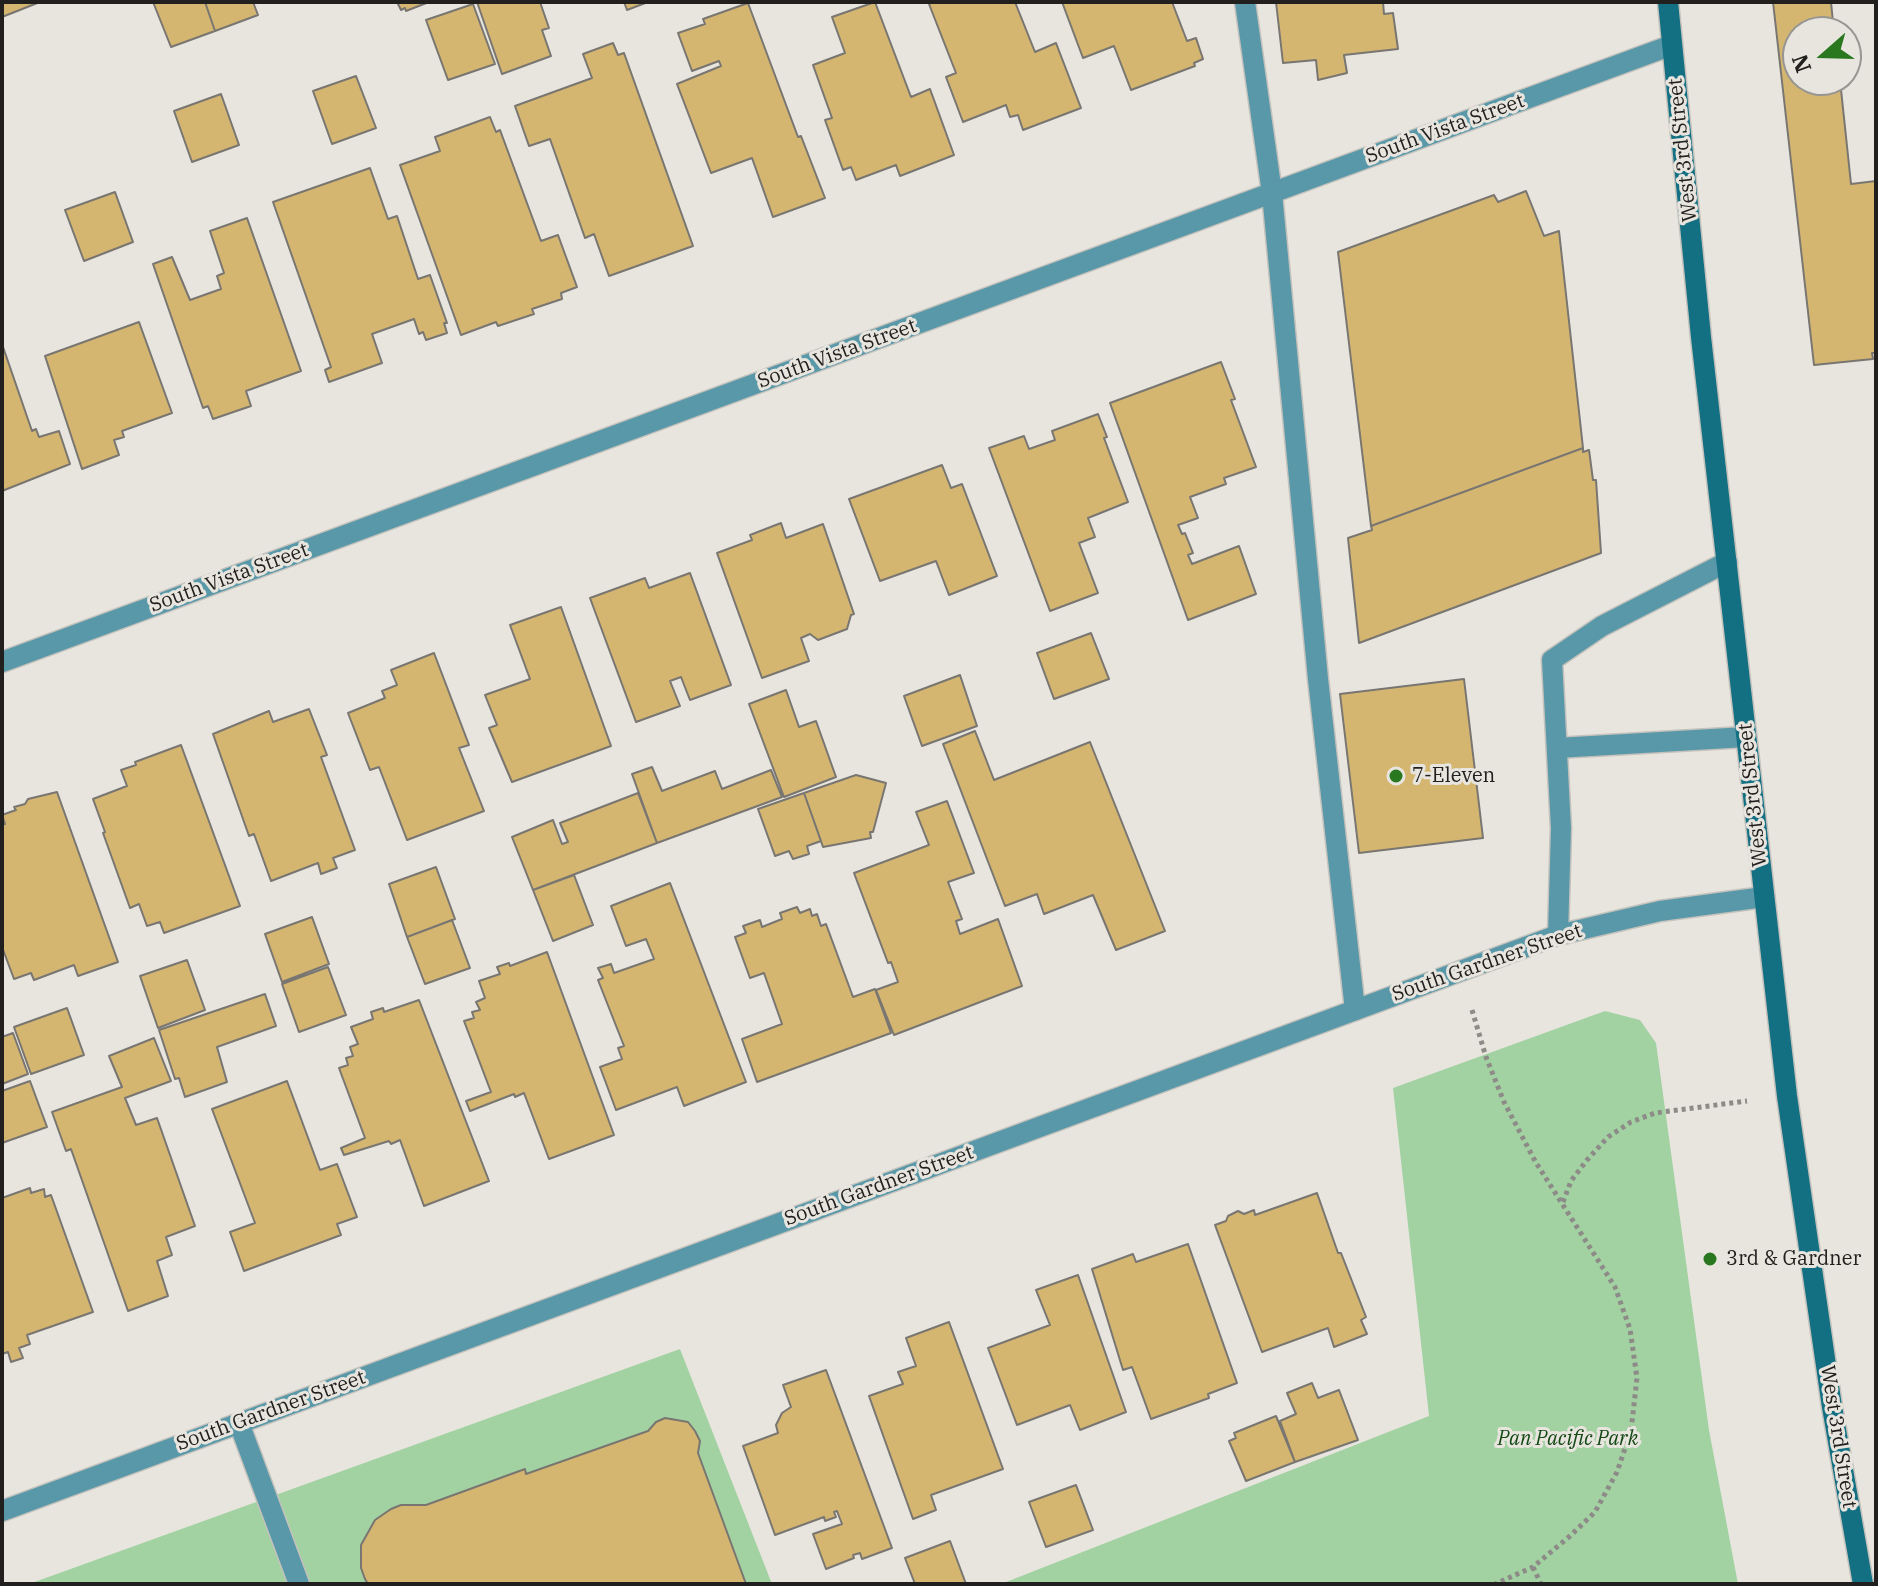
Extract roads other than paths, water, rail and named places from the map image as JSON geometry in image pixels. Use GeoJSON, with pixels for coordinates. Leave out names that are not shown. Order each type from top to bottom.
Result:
{"type":"FeatureCollection","features":[{"type":"Feature","properties":{"kind":"main road","name":"West 3rd Street"},"geometry":{"type":"LineString","coordinates":[[1668,2],[1701,337],[1787,1096],[1832,1407],[1863,1584]]}},
{"type":"Feature","properties":{"kind":"street"},"geometry":{"type":"LineString","coordinates":[[1245,2],[1272,193],[1318,679],[1355,1010]]}},
{"type":"Feature","properties":{"kind":"street","name":"South Vista Street"},"geometry":{"type":"LineString","coordinates":[[2,662],[1672,45]]}},
{"type":"Feature","properties":{"kind":"street"},"geometry":{"type":"LineString","coordinates":[[1558,935],[1561,828],[1552,660],[1602,626],[1727,562]]}},
{"type":"Feature","properties":{"kind":"street"},"geometry":{"type":"LineString","coordinates":[[1557,748],[1746,737]]}},
{"type":"Feature","properties":{"kind":"street","name":"South Gardner Street"},"geometry":{"type":"LineString","coordinates":[[2,1511],[1558,935],[1660,911],[1764,897]]}},
{"type":"Feature","properties":{"kind":"street"},"geometry":{"type":"LineString","coordinates":[[239,1423],[299,1584]]}},
{"type":"Feature","properties":{"kind":"place","name":"7-Eleven"},"geometry":{"type":"Point","coordinates":[1396,776]}},
{"type":"Feature","properties":{"kind":"place","name":"3rd & Gardner"},"geometry":{"type":"Point","coordinates":[1710,1259]}},
{"type":"Feature","properties":{"kind":"park label","name":"Pan Pacific Park"},"geometry":{"type":"Point","coordinates":[1568,1439]}}]}
